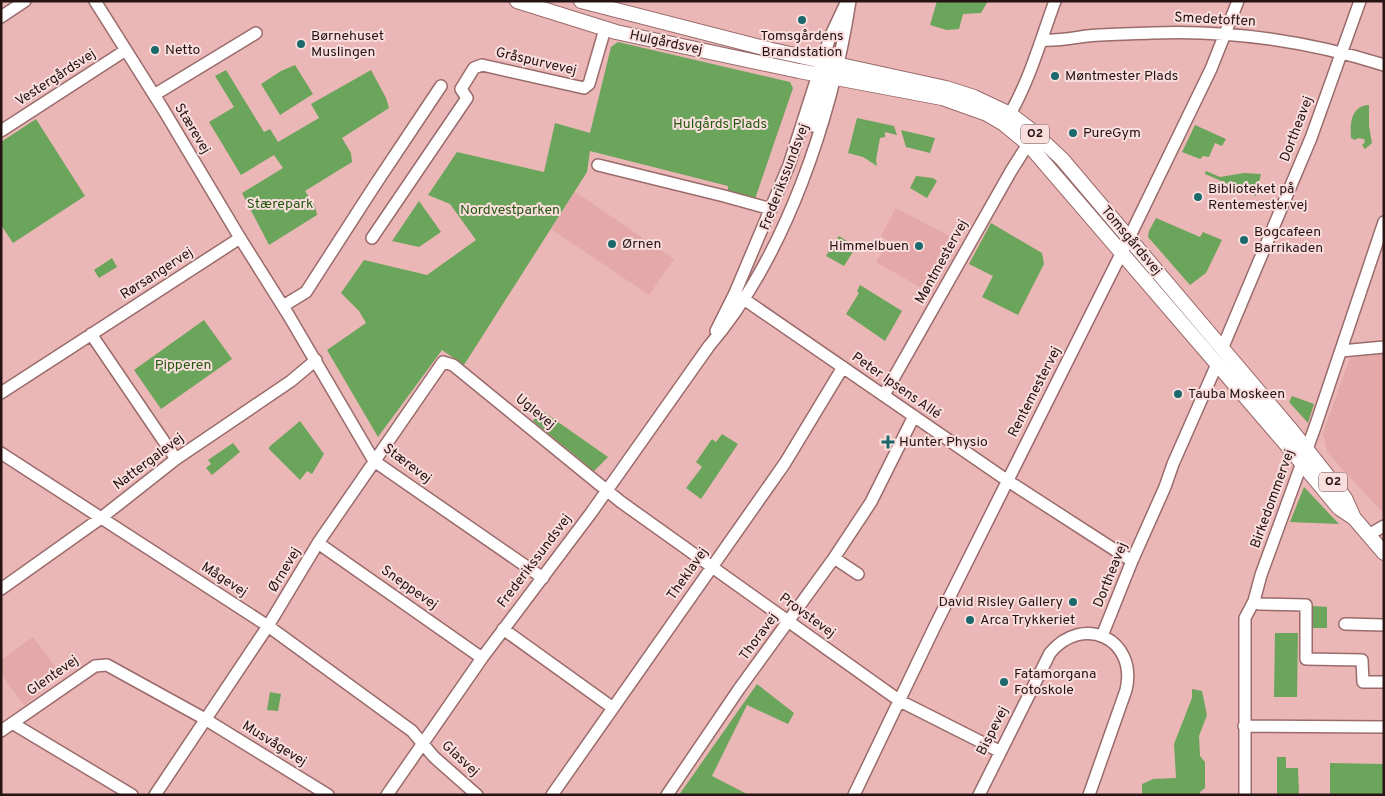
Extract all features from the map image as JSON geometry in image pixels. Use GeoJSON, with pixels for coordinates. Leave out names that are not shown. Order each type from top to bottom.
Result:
{"type":"FeatureCollection","features":[{"type":"Feature","properties":{"kind":"main road","name":"Hulgårdsvej"},"geometry":{"type":"LineString","coordinates":[[517,1],[605,29],[828,70]]}},
{"type":"Feature","properties":{"kind":"main road","name":"Hulgårdsvej"},"geometry":{"type":"LineString","coordinates":[[581,1],[748,44],[828,70]]}},
{"type":"Feature","properties":{"kind":"main road","name":"Tomsgårdsvej"},"geometry":{"type":"LineString","coordinates":[[828,70],[908,78],[946,88],[974,97],[1010,114],[1031,130],[1062,159],[1222,349],[1304,456],[1339,508],[1354,518],[1384,553]]}},
{"type":"Feature","properties":{"kind":"main road","name":"Tomsgårdsvej"},"geometry":{"type":"LineString","coordinates":[[828,70],[942,98],[987,114],[1004,124],[1028,144],[1217,364],[1304,456]]}},
{"type":"Feature","properties":{"kind":"street"},"geometry":{"type":"LineString","coordinates":[[1,17],[25,1]]}},
{"type":"Feature","properties":{"kind":"street","name":"Stærevej"},"geometry":{"type":"LineString","coordinates":[[95,1],[316,360],[374,461],[543,578]]}},
{"type":"Feature","properties":{"kind":"street","name":"Frederikssundsvej"},"geometry":{"type":"LineString","coordinates":[[387,795],[482,658],[543,578],[709,346],[729,323],[745,300],[773,248],[808,164],[828,70],[830,37],[849,1]]}},
{"type":"Feature","properties":{"kind":"street","name":"Frederikssundsvej"},"geometry":{"type":"LineString","coordinates":[[709,346],[735,293],[828,70],[844,40],[849,1]]}},
{"type":"Feature","properties":{"kind":"street"},"geometry":{"type":"LineString","coordinates":[[1010,114],[1042,40],[1055,1]]}},
{"type":"Feature","properties":{"kind":"street","name":"Rentemestervej"},"geometry":{"type":"LineString","coordinates":[[854,795],[1211,69],[1238,1]]}},
{"type":"Feature","properties":{"kind":"street","name":"Dortheavej"},"geometry":{"type":"LineString","coordinates":[[1222,349],[1311,138],[1360,1]]}},
{"type":"Feature","properties":{"kind":"street","name":"Gråspurvevej"},"geometry":{"type":"LineString","coordinates":[[372,238],[467,98],[460,88],[474,68],[482,65],[584,88],[589,84],[605,29]]}},
{"type":"Feature","properties":{"kind":"street"},"geometry":{"type":"LineString","coordinates":[[154,95],[256,33]]}},
{"type":"Feature","properties":{"kind":"street","name":"Smedetoften"},"geometry":{"type":"LineString","coordinates":[[1042,40],[1152,33],[1226,34],[1285,40],[1342,52],[1384,65]]}},
{"type":"Feature","properties":{"kind":"street","name":"Vestergårdsvej"},"geometry":{"type":"LineString","coordinates":[[1,131],[126,50]]}},
{"type":"Feature","properties":{"kind":"street"},"geometry":{"type":"LineString","coordinates":[[283,306],[306,292],[375,184],[442,86]]}},
{"type":"Feature","properties":{"kind":"street","name":"Møntmestervej"},"geometry":{"type":"LineString","coordinates":[[884,395],[1011,170],[1028,144]]}},
{"type":"Feature","properties":{"kind":"street"},"geometry":{"type":"LineString","coordinates":[[598,165],[771,209]]}},
{"type":"Feature","properties":{"kind":"street","name":"Birkedommervej"},"geometry":{"type":"LineString","coordinates":[[1245,795],[1245,618],[1254,601],[1384,222]]}},
{"type":"Feature","properties":{"kind":"street","name":"Rørsangervej"},"geometry":{"type":"LineString","coordinates":[[1,393],[240,238]]}},
{"type":"Feature","properties":{"kind":"street","name":"Peter Ipsens Allé"},"geometry":{"type":"LineString","coordinates":[[735,293],[1008,481],[1132,561]]}},
{"type":"Feature","properties":{"kind":"street"},"geometry":{"type":"LineString","coordinates":[[91,334],[176,458]]}},
{"type":"Feature","properties":{"kind":"street"},"geometry":{"type":"LineString","coordinates":[[1341,351],[1384,347]]}},
{"type":"Feature","properties":{"kind":"street","name":"Nattergalevej"},"geometry":{"type":"LineString","coordinates":[[1,589],[101,518],[176,458],[285,386],[316,360]]}},
{"type":"Feature","properties":{"kind":"street","name":"Uglevej"},"geometry":{"type":"LineString","coordinates":[[443,362],[453,365],[606,490]]}},
{"type":"Feature","properties":{"kind":"street","name":"Ørnevej"},"geometry":{"type":"LineString","coordinates":[[155,795],[268,626],[318,543],[443,362]]}},
{"type":"Feature","properties":{"kind":"street","name":"Dortheavej"},"geometry":{"type":"LineString","coordinates":[[1102,636],[1132,561],[1217,364]]}},
{"type":"Feature","properties":{"kind":"street","name":"Theklavej"},"geometry":{"type":"LineString","coordinates":[[552,795],[784,463],[843,367]]}},
{"type":"Feature","properties":{"kind":"street","name":"Thoravej"},"geometry":{"type":"LineString","coordinates":[[667,795],[739,689],[834,558],[871,502],[914,416]]}},
{"type":"Feature","properties":{"kind":"street","name":"Mågevej"},"geometry":{"type":"LineString","coordinates":[[1,453],[268,626],[408,727],[423,744]]}},
{"type":"Feature","properties":{"kind":"street","name":"Provstevej"},"geometry":{"type":"LineString","coordinates":[[606,490],[900,701],[999,751]]}},
{"type":"Feature","properties":{"kind":"street"},"geometry":{"type":"LineString","coordinates":[[1368,535],[1384,526]]}},
{"type":"Feature","properties":{"kind":"street","name":"Sneppevej"},"geometry":{"type":"LineString","coordinates":[[318,543],[482,658]]}},
{"type":"Feature","properties":{"kind":"street"},"geometry":{"type":"LineString","coordinates":[[834,558],[858,574]]}},
{"type":"Feature","properties":{"kind":"street"},"geometry":{"type":"LineString","coordinates":[[1254,601],[1260,604],[1306,605],[1306,659],[1362,660],[1363,682],[1384,682]]}},
{"type":"Feature","properties":{"kind":"street"},"geometry":{"type":"LineString","coordinates":[[1345,624],[1384,625]]}},
{"type":"Feature","properties":{"kind":"street"},"geometry":{"type":"LineString","coordinates":[[503,629],[613,708]]}},
{"type":"Feature","properties":{"kind":"street","name":"Bispevej"},"geometry":{"type":"LineString","coordinates":[[978,795],[1050,653],[1057,645],[1073,635],[1082,633],[1102,636]]}},
{"type":"Feature","properties":{"kind":"street"},"geometry":{"type":"LineString","coordinates":[[1089,795],[1128,682],[1123,654],[1117,646],[1102,636]]}},
{"type":"Feature","properties":{"kind":"street","name":"Glentevej"},"geometry":{"type":"LineString","coordinates":[[1,732],[95,666],[107,665],[205,719]]}},
{"type":"Feature","properties":{"kind":"street","name":"Musvågevej"},"geometry":{"type":"LineString","coordinates":[[205,719],[328,795]]}},
{"type":"Feature","properties":{"kind":"street"},"geometry":{"type":"LineString","coordinates":[[12,723],[132,795]]}},
{"type":"Feature","properties":{"kind":"street"},"geometry":{"type":"LineString","coordinates":[[1244,726],[1384,727]]}},
{"type":"Feature","properties":{"kind":"street","name":"Glasvej"},"geometry":{"type":"LineString","coordinates":[[423,744],[434,758],[477,795]]}},
{"type":"Feature","properties":{"kind":"shaded area","name":"Ørnen"},"geometry":{"type":"Polygon","coordinates":[[[575,192],[674,259],[649,295],[551,229],[575,192]]]}},
{"type":"Feature","properties":{"kind":"shaded area","name":"Himmelbuen"},"geometry":{"type":"Polygon","coordinates":[[[896,208],[957,240],[950,252],[954,254],[932,294],[876,262],[889,241],[881,236],[896,208]]]}},
{"type":"Feature","properties":{"kind":"shaded area"},"geometry":{"type":"Polygon","coordinates":[[[1384,354],[1384,514],[1327,452],[1323,433],[1350,358],[1384,354]]]}},
{"type":"Feature","properties":{"kind":"shaded area"},"geometry":{"type":"Polygon","coordinates":[[[33,637],[62,676],[24,705],[1,674],[1,660],[33,637]]]}},
{"type":"Feature","properties":{"kind":"green space"},"geometry":{"type":"Polygon","coordinates":[[[937,1],[988,1],[981,13],[963,14],[959,29],[947,30],[930,25],[937,1]]]}},
{"type":"Feature","properties":{"kind":"green space"},"geometry":{"type":"Polygon","coordinates":[[[618,42],[790,82],[793,88],[755,199],[728,192],[728,186],[590,151],[587,172],[464,365],[442,350],[378,437],[327,350],[366,323],[359,311],[341,293],[364,260],[427,275],[476,240],[450,204],[428,195],[457,152],[544,172],[555,123],[590,133],[611,47],[618,42]]]}},
{"type":"Feature","properties":{"kind":"green space"},"geometry":{"type":"Polygon","coordinates":[[[295,65],[313,94],[280,115],[261,84],[281,71],[295,65]]]}},
{"type":"Feature","properties":{"kind":"green space","name":"Stærepark"},"geometry":{"type":"Polygon","coordinates":[[[226,70],[264,132],[270,129],[278,142],[319,118],[311,104],[371,70],[386,98],[389,108],[342,138],[351,153],[352,162],[305,191],[315,206],[317,215],[269,245],[242,193],[283,168],[274,155],[241,175],[209,122],[234,107],[215,76],[226,70]]]}},
{"type":"Feature","properties":{"kind":"green space"},"geometry":{"type":"Polygon","coordinates":[[[1369,105],[1369,126],[1372,143],[1365,149],[1362,145],[1365,142],[1364,139],[1358,138],[1355,140],[1351,138],[1351,127],[1353,116],[1358,108],[1369,105]]]}},
{"type":"Feature","properties":{"kind":"green space"},"geometry":{"type":"Polygon","coordinates":[[[857,118],[894,126],[897,135],[885,132],[885,137],[880,138],[876,160],[877,166],[863,157],[848,153],[857,118]]]}},
{"type":"Feature","properties":{"kind":"green space"},"geometry":{"type":"Polygon","coordinates":[[[36,119],[85,196],[13,243],[1,225],[1,142],[36,119]]]}},
{"type":"Feature","properties":{"kind":"green space"},"geometry":{"type":"Polygon","coordinates":[[[1195,125],[1226,139],[1222,146],[1215,143],[1209,157],[1203,156],[1200,159],[1182,152],[1195,125]]]}},
{"type":"Feature","properties":{"kind":"green space"},"geometry":{"type":"Polygon","coordinates":[[[901,130],[935,138],[930,153],[906,147],[901,130]]]}},
{"type":"Feature","properties":{"kind":"green space"},"geometry":{"type":"Polygon","coordinates":[[[1206,171],[1220,177],[1244,173],[1261,174],[1256,196],[1205,174],[1206,171]]]}},
{"type":"Feature","properties":{"kind":"green space"},"geometry":{"type":"Polygon","coordinates":[[[916,176],[933,178],[937,181],[927,198],[910,188],[916,176]]]}},
{"type":"Feature","properties":{"kind":"green space"},"geometry":{"type":"Polygon","coordinates":[[[419,201],[441,232],[419,247],[392,241],[419,201]]]}},
{"type":"Feature","properties":{"kind":"green space"},"geometry":{"type":"Polygon","coordinates":[[[1156,218],[1200,237],[1203,232],[1222,240],[1206,273],[1190,285],[1148,237],[1156,218]]]}},
{"type":"Feature","properties":{"kind":"green space"},"geometry":{"type":"Polygon","coordinates":[[[991,223],[1042,253],[1044,264],[1018,315],[982,297],[993,276],[969,264],[991,223]]]}},
{"type":"Feature","properties":{"kind":"green space"},"geometry":{"type":"Polygon","coordinates":[[[839,236],[856,247],[844,266],[826,256],[839,236]]]}},
{"type":"Feature","properties":{"kind":"green space"},"geometry":{"type":"Polygon","coordinates":[[[112,258],[117,267],[99,278],[94,270],[112,258]]]}},
{"type":"Feature","properties":{"kind":"green space"},"geometry":{"type":"Polygon","coordinates":[[[860,285],[902,311],[885,341],[846,314],[859,293],[857,291],[860,285]]]}},
{"type":"Feature","properties":{"kind":"green space","name":"Pipperen"},"geometry":{"type":"Polygon","coordinates":[[[204,320],[232,359],[161,409],[134,370],[204,320]]]}},
{"type":"Feature","properties":{"kind":"green space"},"geometry":{"type":"Polygon","coordinates":[[[1292,396],[1314,404],[1308,423],[1289,402],[1292,396]]]}},
{"type":"Feature","properties":{"kind":"green space"},"geometry":{"type":"Polygon","coordinates":[[[541,410],[608,457],[594,471],[533,421],[541,410]]]}},
{"type":"Feature","properties":{"kind":"green space"},"geometry":{"type":"Polygon","coordinates":[[[300,421],[324,454],[312,474],[307,471],[300,480],[269,447],[300,421]]]}},
{"type":"Feature","properties":{"kind":"green space"},"geometry":{"type":"Polygon","coordinates":[[[722,434],[738,444],[701,499],[686,488],[702,467],[696,462],[712,439],[716,442],[722,434]]]}},
{"type":"Feature","properties":{"kind":"green space"},"geometry":{"type":"Polygon","coordinates":[[[233,443],[240,452],[212,475],[206,468],[211,464],[208,460],[233,443]]]}},
{"type":"Feature","properties":{"kind":"green space"},"geometry":{"type":"Polygon","coordinates":[[[1304,487],[1339,524],[1290,522],[1304,487]]]}},
{"type":"Feature","properties":{"kind":"green space"},"geometry":{"type":"Polygon","coordinates":[[[1313,606],[1327,607],[1327,628],[1313,628],[1313,606]]]}},
{"type":"Feature","properties":{"kind":"green space"},"geometry":{"type":"Polygon","coordinates":[[[1275,633],[1298,633],[1297,697],[1274,697],[1275,633]]]}},
{"type":"Feature","properties":{"kind":"green space"},"geometry":{"type":"Polygon","coordinates":[[[757,684],[794,713],[788,724],[747,705],[712,776],[749,795],[679,795],[757,684]]]}},
{"type":"Feature","properties":{"kind":"green space"},"geometry":{"type":"Polygon","coordinates":[[[1192,689],[1202,691],[1207,715],[1199,736],[1200,756],[1205,762],[1205,788],[1200,792],[1200,795],[1142,795],[1142,784],[1153,779],[1176,778],[1174,744],[1192,698],[1192,689]]]}},
{"type":"Feature","properties":{"kind":"green space"},"geometry":{"type":"Polygon","coordinates":[[[270,692],[281,694],[278,711],[267,710],[270,692]]]}},
{"type":"Feature","properties":{"kind":"green space"},"geometry":{"type":"Polygon","coordinates":[[[1277,757],[1286,757],[1286,768],[1298,768],[1299,795],[1277,795],[1277,757]]]}},
{"type":"Feature","properties":{"kind":"green space"},"geometry":{"type":"Polygon","coordinates":[[[1330,763],[1384,764],[1384,795],[1330,795],[1330,763]]]}},
{"type":"Feature","properties":{"kind":"place","name":"Tomsgårdens Brandstation"},"geometry":{"type":"Point","coordinates":[802,20]}},
{"type":"Feature","properties":{"kind":"place","name":"Børnehuset Muslingen"},"geometry":{"type":"Point","coordinates":[301,44]}},
{"type":"Feature","properties":{"kind":"place","name":"Netto"},"geometry":{"type":"Point","coordinates":[155,50]}},
{"type":"Feature","properties":{"kind":"place","name":"Møntmester Plads"},"geometry":{"type":"Point","coordinates":[1055,76]}},
{"type":"Feature","properties":{"kind":"place","name":"PureGym"},"geometry":{"type":"Point","coordinates":[1073,133]}},
{"type":"Feature","properties":{"kind":"place","name":"Biblioteket på Rentemestervej"},"geometry":{"type":"Point","coordinates":[1198,197]}},
{"type":"Feature","properties":{"kind":"place","name":"Bogcafeen Barrikaden"},"geometry":{"type":"Point","coordinates":[1244,240]}},
{"type":"Feature","properties":{"kind":"place","name":"Ørnen"},"geometry":{"type":"Point","coordinates":[612,244]}},
{"type":"Feature","properties":{"kind":"place","name":"Himmelbuen"},"geometry":{"type":"Point","coordinates":[919,246]}},
{"type":"Feature","properties":{"kind":"place","name":"Tauba Moskeen"},"geometry":{"type":"Point","coordinates":[1178,394]}},
{"type":"Feature","properties":{"kind":"place","name":"Hunter Physio"},"geometry":{"type":"Point","coordinates":[888,442]}},
{"type":"Feature","properties":{"kind":"place","name":"David Risley Gallery"},"geometry":{"type":"Point","coordinates":[1073,602]}},
{"type":"Feature","properties":{"kind":"place","name":"Arca Trykkeriet"},"geometry":{"type":"Point","coordinates":[970,620]}},
{"type":"Feature","properties":{"kind":"place","name":"Fatamorgana Fotoskole"},"geometry":{"type":"Point","coordinates":[1004,682]}},
{"type":"Feature","properties":{"kind":"park label","name":"Hulgårds Plads"},"geometry":{"type":"Point","coordinates":[720,124]}},
{"type":"Feature","properties":{"kind":"park label","name":"Nordvestparken"},"geometry":{"type":"Point","coordinates":[510,210]}}]}
